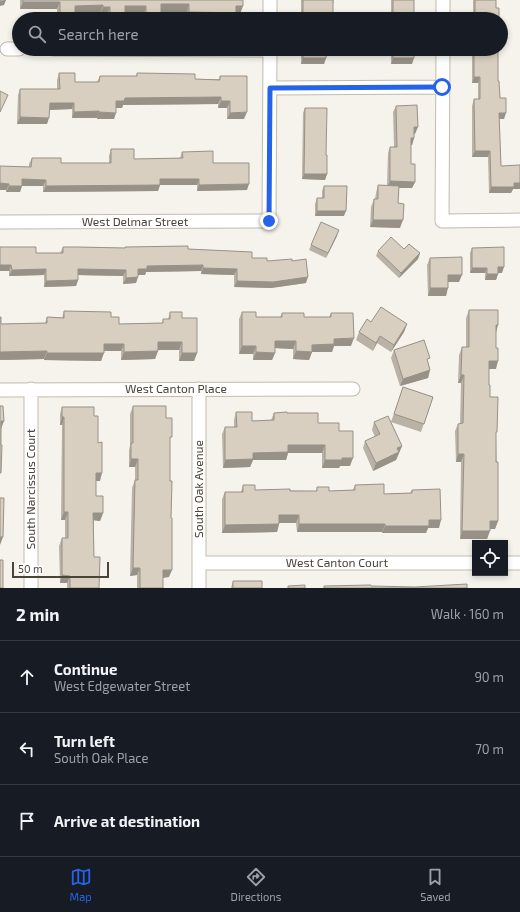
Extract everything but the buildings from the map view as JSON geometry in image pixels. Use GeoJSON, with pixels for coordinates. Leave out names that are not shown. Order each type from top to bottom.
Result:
{"type":"FeatureCollection","features":[{"type":"Feature","properties":{"kind":"street"},"geometry":{"type":"LineString","coordinates":[[270,0],[270,12]]}},
{"type":"Feature","properties":{"kind":"street"},"geometry":{"type":"LineString","coordinates":[[443,0],[443,12]]}},
{"type":"Feature","properties":{"kind":"street"},"geometry":{"type":"LineString","coordinates":[[270,56],[270,88],[442,87]]}},
{"type":"Feature","properties":{"kind":"street"},"geometry":{"type":"LineString","coordinates":[[443,56],[442,221],[520,220]]}},
{"type":"Feature","properties":{"kind":"street","name":"West Delmar Street"},"geometry":{"type":"LineString","coordinates":[[0,222],[269,221],[270,88]]}},
{"type":"Feature","properties":{"kind":"street","name":"South Oak Avenue"},"geometry":{"type":"LineString","coordinates":[[199,389],[199,588]]}},
{"type":"Feature","properties":{"kind":"street","name":"West Canton Place"},"geometry":{"type":"LineString","coordinates":[[0,390],[353,389]]}},
{"type":"Feature","properties":{"kind":"street","name":"South Narcissus Court"},"geometry":{"type":"LineString","coordinates":[[31,390],[31,588]]}},
{"type":"Feature","properties":{"kind":"street","name":"West Canton Court"},"geometry":{"type":"LineString","coordinates":[[199,563],[472,563]]}},
{"type":"Feature","properties":{"kind":"street"},"geometry":{"type":"LineString","coordinates":[[508,563],[520,563]]}},
{"type":"Feature","properties":{"kind":"route"},"geometry":{"type":"LineString","coordinates":[[269,221],[270,88],[442,87]]}}]}
